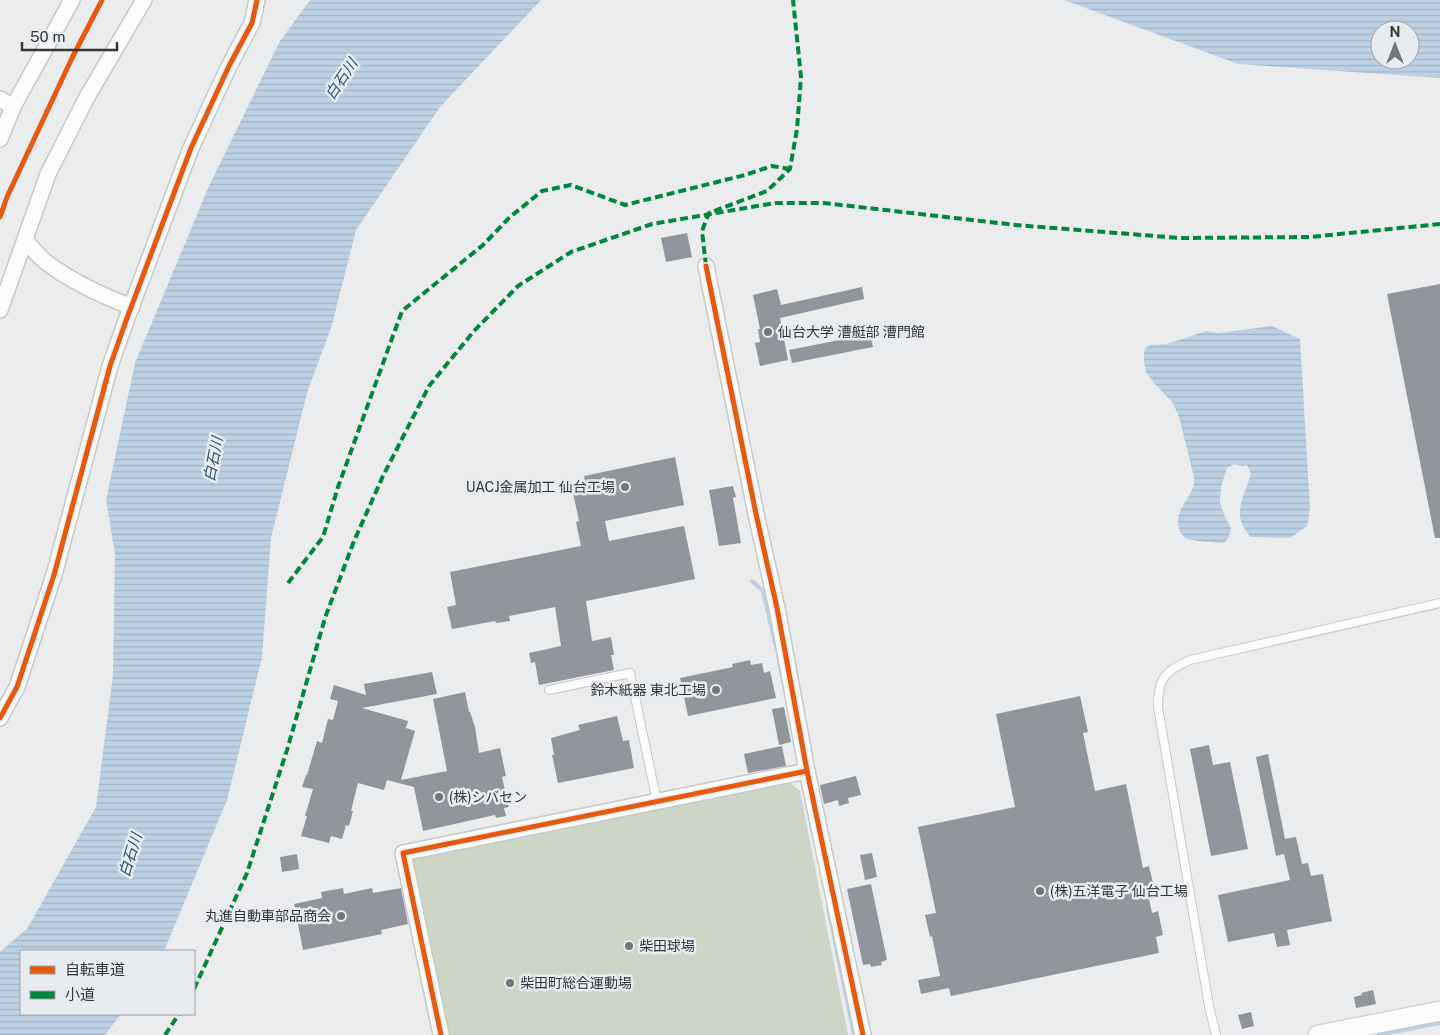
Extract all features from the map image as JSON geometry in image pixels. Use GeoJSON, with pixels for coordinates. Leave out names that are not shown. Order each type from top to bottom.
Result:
{"type":"FeatureCollection","features":[{"type":"Feature","properties":{"kind":"street"},"geometry":{"type":"LineString","coordinates":[[0,139],[14,107],[72,0]]}},
{"type":"Feature","properties":{"kind":"street"},"geometry":{"type":"LineString","coordinates":[[0,310],[48,174],[87,97],[144,0]]}},
{"type":"Feature","properties":{"kind":"street"},"geometry":{"type":"LineString","coordinates":[[0,718],[17,687],[54,575],[110,366],[191,148],[229,66],[252,23],[258,0]]}},
{"type":"Feature","properties":{"kind":"street"},"geometry":{"type":"LineString","coordinates":[[0,99],[14,107]]}},
{"type":"Feature","properties":{"kind":"street"},"geometry":{"type":"LineString","coordinates":[[26,240],[46,263],[115,301],[132,307]]}},
{"type":"Feature","properties":{"kind":"street"},"geometry":{"type":"LineString","coordinates":[[706,266],[777,608],[807,771],[863,1035]]}},
{"type":"Feature","properties":{"kind":"street"},"geometry":{"type":"LineString","coordinates":[[441,1035],[403,853],[807,771]]}},
{"type":"Feature","properties":{"kind":"street"},"geometry":{"type":"LineString","coordinates":[[1318,1035],[1440,1011]]}},
{"type":"Feature","properties":{"kind":"lane"},"geometry":{"type":"LineString","coordinates":[[1216,1035],[1209,1006],[1158,706],[1158,691],[1165,676],[1175,667],[1190,660],[1440,603]]}},
{"type":"Feature","properties":{"kind":"lane"},"geometry":{"type":"LineString","coordinates":[[549,690],[630,673],[658,802]]}},
{"type":"Feature","properties":{"kind":"shaded area","name":"柴田球場"},"geometry":{"type":"Polygon","coordinates":[[[789,781],[800,791],[848,1035],[447,1035],[409,857],[789,781]]]}},
{"type":"Feature","properties":{"kind":"water","name":"白石川"},"geometry":{"type":"Polygon","coordinates":[[[310,0],[541,0],[440,107],[356,230],[332,325],[307,393],[271,538],[262,657],[227,800],[164,950],[20,950],[20,1015],[120,1015],[105,1035],[0,1035],[0,952],[27,929],[96,807],[113,675],[115,554],[106,500],[135,363],[209,186],[280,41],[310,0]]]}},
{"type":"Feature","properties":{"kind":"water"},"geometry":{"type":"Polygon","coordinates":[[[1064,0],[1440,0],[1440,78],[1238,64],[1064,0]]]}},
{"type":"Feature","properties":{"kind":"water"},"geometry":{"type":"Polygon","coordinates":[[[1272,326],[1300,339],[1310,508],[1307,526],[1290,538],[1251,537],[1241,521],[1240,506],[1251,474],[1247,465],[1234,464],[1227,468],[1221,487],[1220,503],[1231,528],[1229,537],[1224,543],[1188,539],[1181,533],[1178,521],[1179,514],[1192,490],[1194,477],[1179,417],[1173,403],[1146,372],[1144,352],[1146,347],[1151,345],[1167,344],[1206,331],[1218,333],[1272,326]]]}},
{"type":"Feature","properties":{"kind":"building"},"geometry":{"type":"Polygon","coordinates":[[[687,233],[692,257],[666,262],[661,238],[687,233]]]}},
{"type":"Feature","properties":{"kind":"building"},"geometry":{"type":"Polygon","coordinates":[[[1440,284],[1440,538],[1435,538],[1387,294],[1440,284]]]}},
{"type":"Feature","properties":{"kind":"building"},"geometry":{"type":"Polygon","coordinates":[[[862,287],[864,299],[780,318],[788,360],[760,366],[755,343],[760,342],[758,329],[760,329],[753,295],[777,289],[781,305],[862,287]]]}},
{"type":"Feature","properties":{"kind":"building"},"geometry":{"type":"Polygon","coordinates":[[[870,334],[873,347],[792,363],[789,350],[870,334]]]}},
{"type":"Feature","properties":{"kind":"building"},"geometry":{"type":"Polygon","coordinates":[[[675,457],[684,505],[605,521],[609,541],[684,526],[695,579],[586,601],[592,641],[611,637],[614,655],[611,655],[614,670],[539,685],[535,662],[531,663],[529,653],[561,646],[555,607],[509,616],[510,621],[496,623],[495,621],[452,629],[447,607],[456,605],[450,572],[581,546],[576,522],[579,521],[571,484],[585,481],[584,476],[675,457]]]}},
{"type":"Feature","properties":{"kind":"building"},"geometry":{"type":"Polygon","coordinates":[[[733,486],[736,497],[733,498],[741,543],[719,546],[709,490],[733,486]]]}},
{"type":"Feature","properties":{"kind":"building"},"geometry":{"type":"Polygon","coordinates":[[[750,660],[751,665],[762,663],[764,673],[770,671],[776,698],[688,716],[680,678],[733,667],[732,664],[750,660]]]}},
{"type":"Feature","properties":{"kind":"building"},"geometry":{"type":"Polygon","coordinates":[[[432,672],[437,694],[362,708],[408,721],[406,728],[415,731],[401,780],[447,771],[433,699],[465,692],[469,712],[475,727],[479,753],[500,748],[506,776],[502,777],[509,807],[504,808],[506,816],[496,818],[495,815],[423,831],[414,787],[387,780],[384,790],[358,783],[349,826],[346,825],[342,839],[331,836],[329,843],[301,836],[313,789],[302,787],[317,741],[322,743],[328,719],[333,720],[338,701],[330,699],[334,685],[366,695],[364,684],[432,672]]]}},
{"type":"Feature","properties":{"kind":"building"},"geometry":{"type":"Polygon","coordinates":[[[1080,696],[1088,732],[1083,733],[1095,791],[1126,784],[1143,868],[1149,866],[1155,892],[1148,894],[1152,913],[1158,911],[1163,935],[1156,937],[1159,953],[951,996],[949,988],[921,994],[918,980],[940,976],[932,936],[930,937],[925,915],[936,913],[918,827],[1015,807],[996,714],[1080,696]]]}},
{"type":"Feature","properties":{"kind":"building"},"geometry":{"type":"Polygon","coordinates":[[[784,707],[791,742],[779,745],[772,709],[784,707]]]}},
{"type":"Feature","properties":{"kind":"building"},"geometry":{"type":"Polygon","coordinates":[[[617,716],[623,741],[629,740],[634,768],[558,783],[552,755],[554,755],[551,738],[580,730],[578,725],[617,716]]]}},
{"type":"Feature","properties":{"kind":"building"},"geometry":{"type":"Polygon","coordinates":[[[1209,745],[1213,765],[1230,762],[1248,849],[1211,856],[1190,749],[1209,745]]]}},
{"type":"Feature","properties":{"kind":"building"},"geometry":{"type":"Polygon","coordinates":[[[782,746],[786,766],[748,773],[744,754],[782,746]]]}},
{"type":"Feature","properties":{"kind":"building"},"geometry":{"type":"Polygon","coordinates":[[[1268,754],[1285,839],[1296,837],[1302,864],[1308,863],[1311,876],[1323,874],[1332,921],[1287,930],[1290,945],[1277,947],[1274,933],[1228,942],[1218,895],[1290,880],[1284,854],[1276,856],[1256,757],[1268,754]]]}},
{"type":"Feature","properties":{"kind":"building"},"geometry":{"type":"Polygon","coordinates":[[[856,776],[861,795],[848,798],[849,803],[839,806],[838,800],[824,804],[820,785],[856,776]]]}},
{"type":"Feature","properties":{"kind":"building"},"geometry":{"type":"Polygon","coordinates":[[[872,853],[877,877],[865,880],[860,855],[872,853]]]}},
{"type":"Feature","properties":{"kind":"building"},"geometry":{"type":"Polygon","coordinates":[[[297,854],[299,869],[282,872],[280,857],[297,854]]]}},
{"type":"Feature","properties":{"kind":"building"},"geometry":{"type":"Polygon","coordinates":[[[871,884],[887,960],[881,962],[882,965],[871,967],[870,964],[863,965],[847,889],[871,884]]]}},
{"type":"Feature","properties":{"kind":"building"},"geometry":{"type":"Polygon","coordinates":[[[343,888],[344,894],[372,888],[373,893],[401,888],[408,924],[381,930],[382,934],[303,950],[294,904],[322,898],[321,892],[343,888]]]}},
{"type":"Feature","properties":{"kind":"building"},"geometry":{"type":"Polygon","coordinates":[[[1373,990],[1376,1004],[1356,1008],[1354,997],[1373,990]]]}},
{"type":"Feature","properties":{"kind":"building"},"geometry":{"type":"Polygon","coordinates":[[[1251,1012],[1254,1026],[1242,1029],[1238,1015],[1251,1012]]]}},
{"type":"Feature","properties":{"kind":"waterway"},"geometry":{"type":"LineString","coordinates":[[752,581],[763,591],[768,613]]}},
{"type":"Feature","properties":{"kind":"waterway"},"geometry":{"type":"LineString","coordinates":[[769,617],[770,623]]}},
{"type":"Feature","properties":{"kind":"waterway"},"geometry":{"type":"LineString","coordinates":[[771,626],[777,651]]}},
{"type":"Feature","properties":{"kind":"waterway"},"geometry":{"type":"LineString","coordinates":[[778,656],[782,677]]}},
{"type":"Feature","properties":{"kind":"waterway"},"geometry":{"type":"LineString","coordinates":[[828,907],[854,1035]]}},
{"type":"Feature","properties":{"kind":"waterway"},"geometry":{"type":"LineString","coordinates":[[1379,1035],[1440,1023]]}},
{"type":"Feature","properties":{"kind":"marked path"},"geometry":{"type":"LineString","coordinates":[[706,266],[702,231],[709,213],[767,191],[790,169],[797,129],[801,77],[793,0]]}},
{"type":"Feature","properties":{"kind":"marked path"},"geometry":{"type":"LineString","coordinates":[[288,583],[323,537],[338,487],[402,311],[483,245],[510,217],[542,191],[571,185],[625,205],[745,175],[772,166],[790,169]]}},
{"type":"Feature","properties":{"kind":"marked path"},"geometry":{"type":"LineString","coordinates":[[195,987],[247,873],[287,750],[325,618],[354,541],[383,476],[429,386],[474,331],[518,286],[571,252],[652,224],[775,203],[824,203],[1016,225],[1180,238],[1310,237],[1440,224]]}},
{"type":"Feature","properties":{"kind":"marked path"},"geometry":{"type":"LineString","coordinates":[[165,1035],[178,1015]]}},
{"type":"Feature","properties":{"kind":"cycle path"},"geometry":{"type":"LineString","coordinates":[[0,217],[7,197],[72,58],[102,0]]}},
{"type":"Feature","properties":{"kind":"cycle path"},"geometry":{"type":"LineString","coordinates":[[0,718],[17,687],[54,575],[110,366],[127,318],[191,148],[229,66],[252,23],[257,0]]}},
{"type":"Feature","properties":{"kind":"cycle path"},"geometry":{"type":"LineString","coordinates":[[706,266],[777,608],[807,771],[863,1035]]}},
{"type":"Feature","properties":{"kind":"cycle path"},"geometry":{"type":"LineString","coordinates":[[441,1035],[403,853],[807,771]]}},
{"type":"Feature","properties":{"kind":"place","name":"仙台大学 漕艇部 漕門館"},"geometry":{"type":"Point","coordinates":[768,332]}},
{"type":"Feature","properties":{"kind":"place","name":"UACJ金属加工 仙台工場"},"geometry":{"type":"Point","coordinates":[625,487]}},
{"type":"Feature","properties":{"kind":"place","name":"鈴木紙器 東北工場"},"geometry":{"type":"Point","coordinates":[716,690]}},
{"type":"Feature","properties":{"kind":"place","name":"(株)シバセン"},"geometry":{"type":"Point","coordinates":[439,797]}},
{"type":"Feature","properties":{"kind":"place","name":"(株)五洋電子 仙台工場"},"geometry":{"type":"Point","coordinates":[1040,891]}},
{"type":"Feature","properties":{"kind":"place","name":"丸進自動車部品商会"},"geometry":{"type":"Point","coordinates":[341,916]}},
{"type":"Feature","properties":{"kind":"place","name":"柴田球場"},"geometry":{"type":"Point","coordinates":[629,946]}},
{"type":"Feature","properties":{"kind":"place","name":"柴田町総合運動場"},"geometry":{"type":"Point","coordinates":[510,983]}}]}
